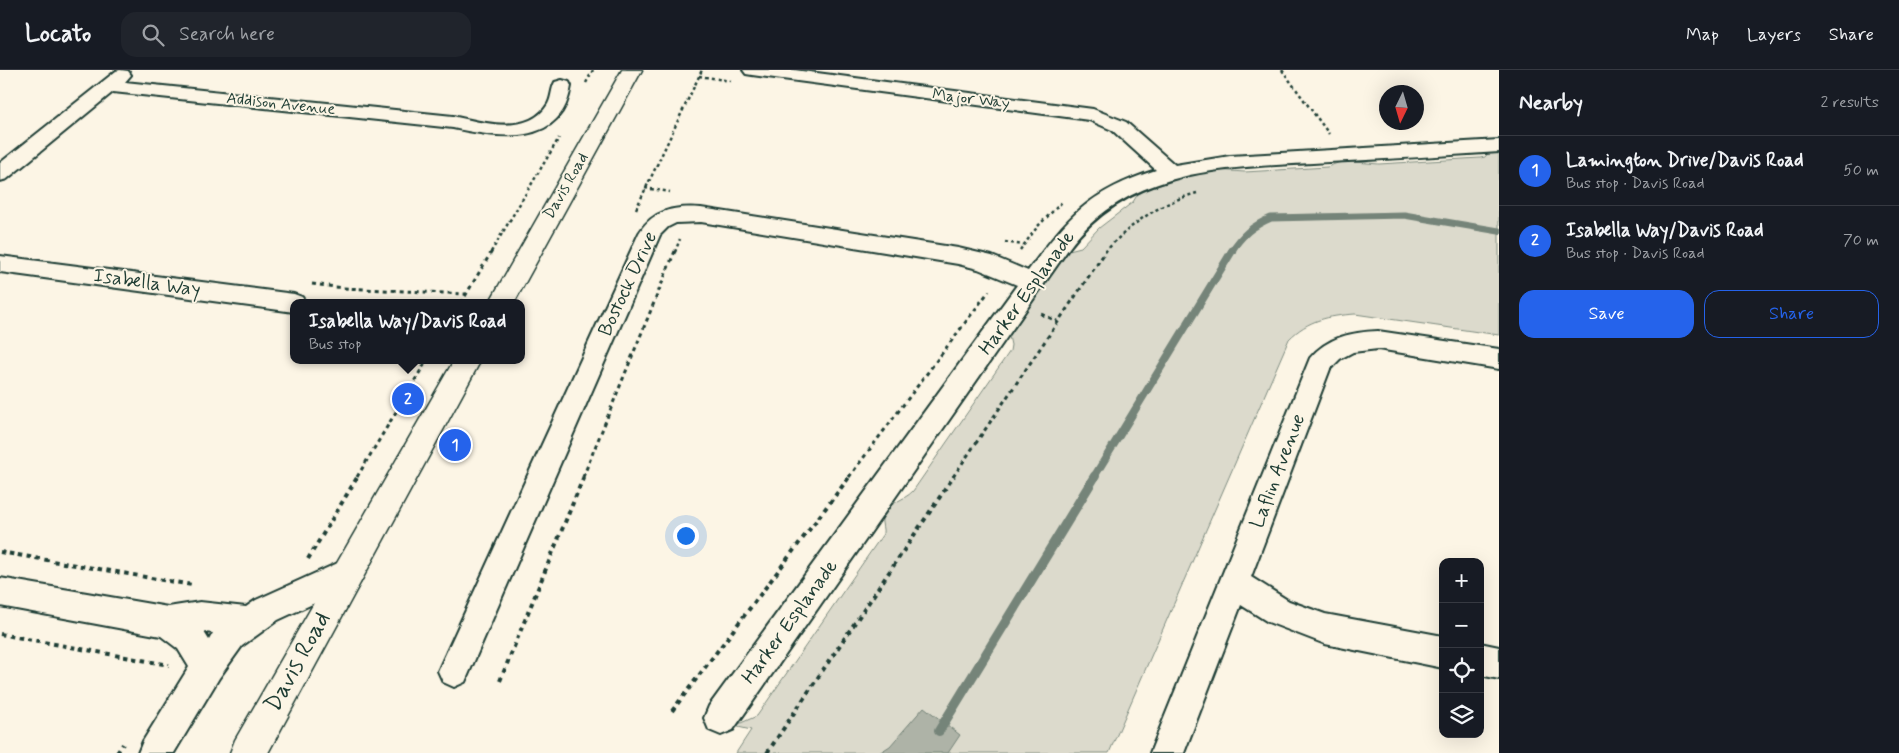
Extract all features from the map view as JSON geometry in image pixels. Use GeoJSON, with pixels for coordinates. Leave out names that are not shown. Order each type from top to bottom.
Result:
{"type":"FeatureCollection","features":[{"type":"Feature","properties":{"kind":"main road","name":"Davis Road"},"geometry":{"type":"LineString","coordinates":[[502,299],[632,70]]}},
{"type":"Feature","properties":{"kind":"main road","name":"Davis Road"},"geometry":{"type":"LineString","coordinates":[[248,753],[466,364]]}},
{"type":"Feature","properties":{"kind":"street"},"geometry":{"type":"LineString","coordinates":[[0,174],[128,70]]}},
{"type":"Feature","properties":{"kind":"street","name":"Major Way"},"geometry":{"type":"LineString","coordinates":[[752,70],[1093,115],[1119,126],[1170,172]]}},
{"type":"Feature","properties":{"kind":"street","name":"Addison Avenue"},"geometry":{"type":"LineString","coordinates":[[109,86],[453,122],[502,131],[529,127],[551,114],[558,104],[567,78]]}},
{"type":"Feature","properties":{"kind":"street","name":"Harker Esplanade"},"geometry":{"type":"LineString","coordinates":[[721,718],[1032,282],[1072,230],[1084,218],[1128,188],[1170,172],[1230,162],[1499,146]]}},
{"type":"Feature","properties":{"kind":"street","name":"Bostock Drive"},"geometry":{"type":"LineString","coordinates":[[454,671],[646,242],[658,222],[677,215],[701,215],[958,256],[984,262],[1032,282]]}},
{"type":"Feature","properties":{"kind":"street","name":"Isabella Way"},"geometry":{"type":"LineString","coordinates":[[0,264],[290,302]]}},
{"type":"Feature","properties":{"kind":"street","name":"Laflin Avenue"},"geometry":{"type":"LineString","coordinates":[[1167,753],[1235,584],[1319,365],[1327,354],[1359,340],[1378,340],[1499,359]]}},
{"type":"Feature","properties":{"kind":"street","name":"Davis Road"},"geometry":{"type":"LineString","coordinates":[[155,753],[208,667],[231,635],[267,610],[349,572]]}},
{"type":"Feature","properties":{"kind":"street"},"geometry":{"type":"LineString","coordinates":[[1235,584],[1279,612],[1325,629],[1439,651]]}},
{"type":"Feature","properties":{"kind":"street"},"geometry":{"type":"LineString","coordinates":[[0,592],[168,622],[200,617],[248,622]]}},
{"type":"Feature","properties":{"kind":"street"},"geometry":{"type":"LineString","coordinates":[[168,622],[188,638],[208,667]]}},
{"type":"Feature","properties":{"kind":"street"},"geometry":{"type":"LineString","coordinates":[[1484,660],[1499,663]]}},
{"type":"Feature","properties":{"kind":"path"},"geometry":{"type":"LineString","coordinates":[[586,84],[592,70]]}},
{"type":"Feature","properties":{"kind":"path"},"geometry":{"type":"LineString","coordinates":[[1282,70],[1346,155]]}},
{"type":"Feature","properties":{"kind":"path"},"geometry":{"type":"LineString","coordinates":[[462,299],[563,130]]}},
{"type":"Feature","properties":{"kind":"path"},"geometry":{"type":"LineString","coordinates":[[767,753],[1102,256],[1133,223],[1151,211],[1199,192]]}},
{"type":"Feature","properties":{"kind":"path"},"geometry":{"type":"LineString","coordinates":[[500,681],[683,232]]}},
{"type":"Feature","properties":{"kind":"path"},"geometry":{"type":"LineString","coordinates":[[307,560],[425,364]]}},
{"type":"Feature","properties":{"kind":"path"},"geometry":{"type":"LineString","coordinates":[[0,552],[196,586]]}},
{"type":"Feature","properties":{"kind":"path"},"geometry":{"type":"LineString","coordinates":[[0,634],[174,666],[168,674]]}},
{"type":"Feature","properties":{"kind":"path"},"geometry":{"type":"LineString","coordinates":[[117,753],[127,737]]}},
{"type":"Feature","properties":{"kind":"shaded area"},"geometry":{"type":"Polygon","coordinates":[[[1489,152],[1499,152],[1499,335],[1355,314],[1336,316],[1311,323],[1289,339],[1109,753],[736,753],[751,730],[734,726],[757,716],[883,534],[882,520],[884,513],[913,491],[1010,351],[1009,336],[1069,250],[1081,247],[1099,228],[1133,202],[1139,192],[1186,176],[1216,170],[1245,172],[1327,167],[1343,161],[1379,164],[1480,158],[1485,157],[1489,152]]]}},
{"type":"Feature","properties":{"kind":"shaded area"},"geometry":{"type":"Polygon","coordinates":[[[924,707],[960,735],[948,753],[879,753],[890,746],[924,707]]]}},
{"type":"Feature","properties":{"kind":"waterway"},"geometry":{"type":"LineString","coordinates":[[1231,252],[1248,232],[1258,224],[1271,218],[1404,215],[1499,231]]}},
{"type":"Feature","properties":{"kind":"waterway"},"geometry":{"type":"LineString","coordinates":[[1094,477],[1232,251]]}},
{"type":"Feature","properties":{"kind":"waterway"},"geometry":{"type":"LineString","coordinates":[[939,731],[1095,476]]}},
{"type":"Feature","properties":{"kind":"place","name":"Isabella Way/Davis Road"},"geometry":{"type":"Point","coordinates":[408,399]}},
{"type":"Feature","properties":{"kind":"place","name":"Lamington Drive/Davis Road"},"geometry":{"type":"Point","coordinates":[455,445]}}]}
